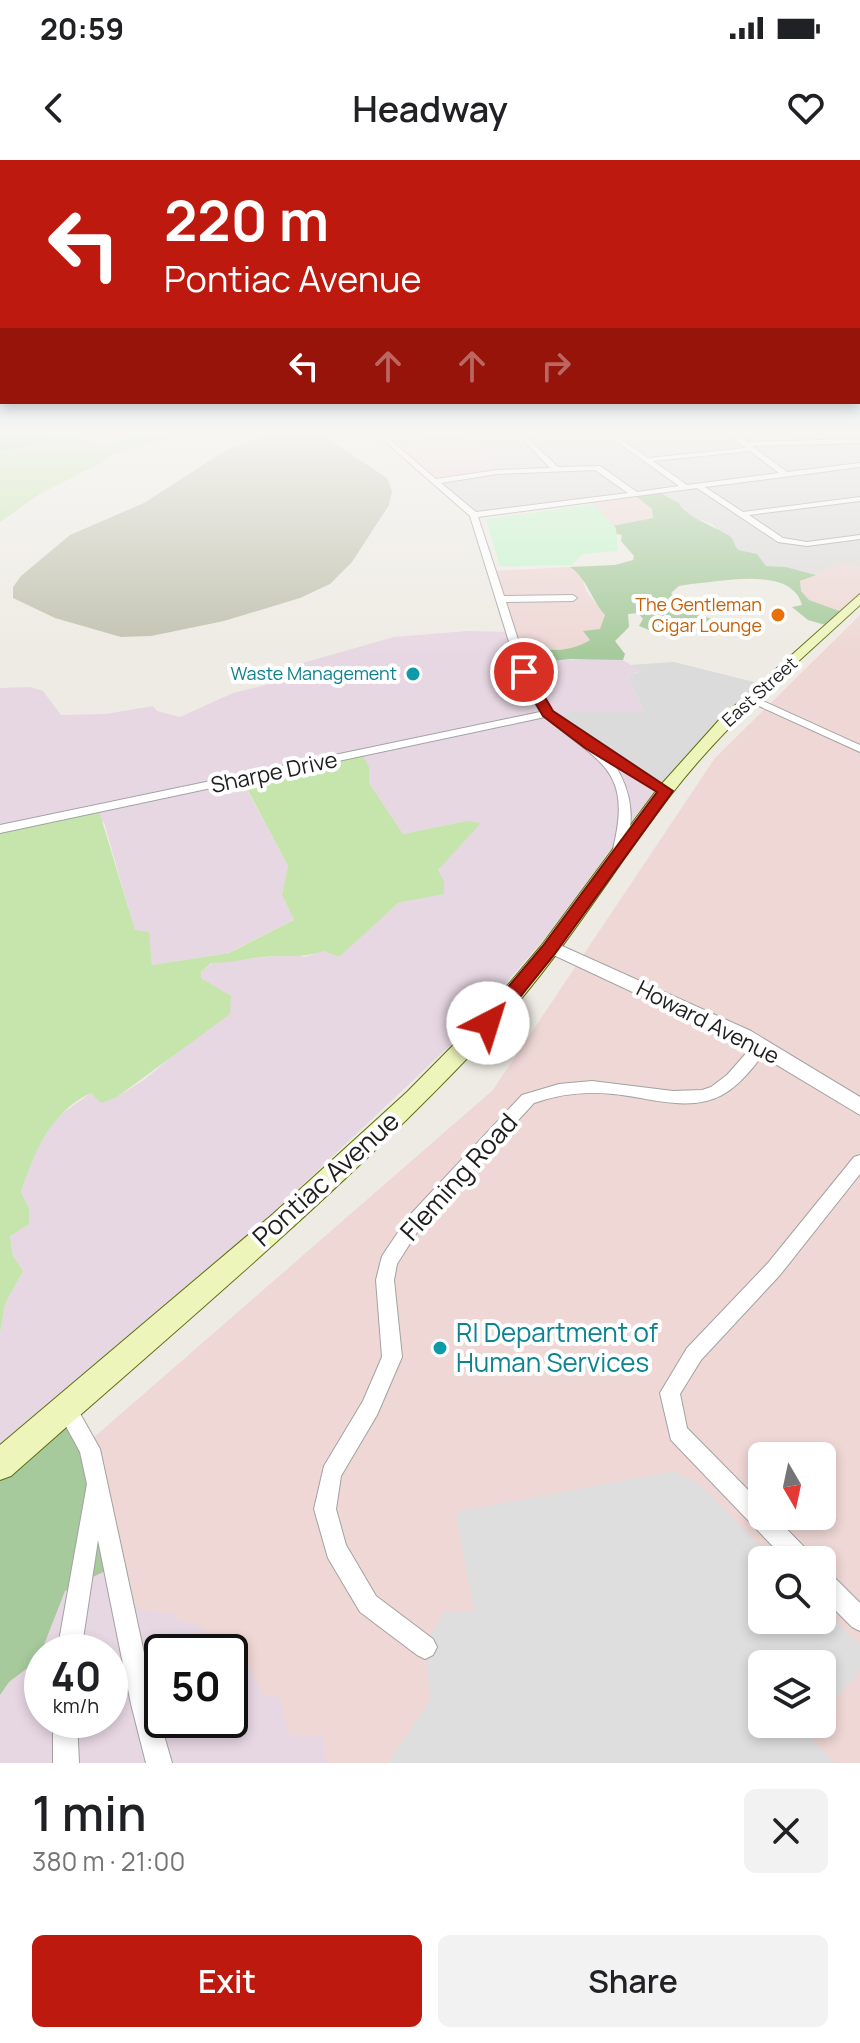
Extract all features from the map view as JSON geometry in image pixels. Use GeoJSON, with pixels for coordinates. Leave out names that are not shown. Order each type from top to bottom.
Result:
{"type":"FeatureCollection","features":[{"type":"Feature","properties":{"kind":"main road","name":"East Street"},"geometry":{"type":"LineString","coordinates":[[665,791],[725,722],[858,602]]}},
{"type":"Feature","properties":{"kind":"main road","name":"Pontiac Avenue"},"geometry":{"type":"LineString","coordinates":[[0,1465],[405,1108],[488,1023],[551,947],[665,791]]}},
{"type":"Feature","properties":{"kind":"street","name":"Pontiac Avenue"},"geometry":{"type":"LineString","coordinates":[[464,506],[474,515],[524,674],[548,713],[590,745],[665,791]]}},
{"type":"Feature","properties":{"kind":"street"},"geometry":{"type":"LineString","coordinates":[[474,515],[544,506]]}},
{"type":"Feature","properties":{"kind":"street"},"geometry":{"type":"LineString","coordinates":[[729,506],[781,540],[792,543],[860,537]]}},
{"type":"Feature","properties":{"kind":"street"},"geometry":{"type":"LineString","coordinates":[[742,514],[806,506]]}},
{"type":"Feature","properties":{"kind":"street"},"geometry":{"type":"LineString","coordinates":[[502,599],[573,598]]}},
{"type":"Feature","properties":{"kind":"street"},"geometry":{"type":"LineString","coordinates":[[752,699],[860,749]]}},
{"type":"Feature","properties":{"kind":"street","name":"Sharpe Drive"},"geometry":{"type":"LineString","coordinates":[[0,829],[548,713]]}},
{"type":"Feature","properties":{"kind":"street","name":"Pontiac Avenue"},"geometry":{"type":"LineString","coordinates":[[590,745],[614,771],[623,789],[626,826],[616,858]]}},
{"type":"Feature","properties":{"kind":"street","name":"Howard Avenue"},"geometry":{"type":"LineString","coordinates":[[551,947],[761,1046],[860,1107]]}},
{"type":"Feature","properties":{"kind":"street","name":"Fleming Road"},"geometry":{"type":"LineString","coordinates":[[425,1647],[368,1604],[336,1550],[325,1509],[331,1473],[370,1408],[392,1357],[385,1280],[388,1262],[415,1221],[528,1099],[543,1092],[598,1087],[669,1096],[709,1094],[728,1084],[761,1046]]}},
{"type":"Feature","properties":{"kind":"street"},"geometry":{"type":"LineString","coordinates":[[787,1546],[678,1433],[670,1393],[694,1354],[774,1269],[860,1162]]}},
{"type":"Feature","properties":{"kind":"street"},"geometry":{"type":"LineString","coordinates":[[66,1408],[90,1449],[159,1763]]}},
{"type":"Feature","properties":{"kind":"street"},"geometry":{"type":"LineString","coordinates":[[72,1634],[96,1481]]}},
{"type":"Feature","properties":{"kind":"street"},"geometry":{"type":"LineString","coordinates":[[836,1595],[860,1619]]}},
{"type":"Feature","properties":{"kind":"street"},"geometry":{"type":"LineString","coordinates":[[65,1738],[66,1763]]}},
{"type":"Feature","properties":{"kind":"shaded area"},"geometry":{"type":"Polygon","coordinates":[[[138,506],[388,506],[352,562],[330,584],[300,598],[224,621],[151,636],[121,637],[55,618],[13,598],[13,587],[21,576],[70,535],[138,506]]]}},
{"type":"Feature","properties":{"kind":"shaded area"},"geometry":{"type":"Polygon","coordinates":[[[465,506],[544,506],[475,515],[465,506]]]}},
{"type":"Feature","properties":{"kind":"shaded area"},"geometry":{"type":"Polygon","coordinates":[[[593,506],[648,506],[652,509],[653,518],[612,526],[593,506]]]}},
{"type":"Feature","properties":{"kind":"shaded area"},"geometry":{"type":"Polygon","coordinates":[[[676,506],[860,506],[860,568],[842,563],[816,575],[786,567],[766,566],[738,550],[711,523],[693,518],[676,506]]]}},
{"type":"Feature","properties":{"kind":"shaded area"},"geometry":{"type":"Polygon","coordinates":[[[842,563],[860,568],[860,599],[845,613],[809,600],[800,591],[800,581],[842,563]]]}},
{"type":"Feature","properties":{"kind":"shaded area"},"geometry":{"type":"Polygon","coordinates":[[[570,567],[582,577],[586,591],[605,615],[600,630],[584,632],[590,640],[574,649],[544,650],[514,640],[493,571],[570,567]]]}},
{"type":"Feature","properties":{"kind":"shaded area"},"geometry":{"type":"Polygon","coordinates":[[[860,615],[860,1763],[0,1763],[0,1519],[493,1090],[715,758],[860,615]]]}},
{"type":"Feature","properties":{"kind":"shaded area"},"geometry":{"type":"Polygon","coordinates":[[[468,631],[511,632],[514,640],[547,661],[610,658],[623,660],[640,671],[628,676],[644,712],[571,712],[556,717],[604,753],[669,786],[619,853],[459,1037],[67,1407],[0,1466],[0,1334],[5,1304],[23,1271],[13,1256],[10,1235],[29,1208],[21,1192],[33,1156],[56,1118],[91,1093],[117,1097],[144,1080],[228,1010],[230,996],[201,978],[201,972],[212,963],[295,954],[305,957],[324,951],[340,954],[398,903],[443,894],[438,871],[466,821],[403,834],[369,783],[369,767],[242,780],[288,866],[282,895],[294,920],[228,953],[152,965],[150,947],[135,931],[104,822],[0,830],[0,688],[30,687],[43,691],[61,715],[106,714],[153,706],[157,711],[180,717],[233,693],[269,684],[299,664],[394,637],[468,631]]]}},
{"type":"Feature","properties":{"kind":"shaded area"},"geometry":{"type":"Polygon","coordinates":[[[674,662],[766,685],[669,786],[604,753],[555,717],[571,712],[644,712],[628,676],[639,672],[629,665],[674,662]]]}},
{"type":"Feature","properties":{"kind":"shaded area"},"geometry":{"type":"Polygon","coordinates":[[[674,1471],[699,1484],[760,1546],[748,1546],[748,1634],[836,1634],[836,1621],[860,1645],[860,1670],[836,1699],[836,1650],[748,1650],[748,1738],[810,1738],[835,1763],[388,1763],[430,1700],[425,1647],[443,1612],[474,1612],[456,1512],[674,1471]]]}},
{"type":"Feature","properties":{"kind":"shaded area"},"geometry":{"type":"Polygon","coordinates":[[[115,1566],[130,1605],[176,1614],[178,1621],[201,1626],[205,1634],[144,1634],[144,1738],[248,1738],[248,1663],[264,1695],[279,1696],[290,1736],[323,1736],[327,1763],[0,1763],[0,1695],[9,1682],[24,1671],[24,1738],[128,1738],[128,1634],[48,1634],[65,1590],[115,1566]]]}},
{"type":"Feature","properties":{"kind":"green space"},"geometry":{"type":"Polygon","coordinates":[[[0,506],[23,506],[0,522],[0,506]]]}},
{"type":"Feature","properties":{"kind":"green space"},"geometry":{"type":"Polygon","coordinates":[[[596,506],[616,528],[618,551],[582,554],[572,565],[500,566],[486,519],[596,506]]]}},
{"type":"Feature","properties":{"kind":"green space"},"geometry":{"type":"Polygon","coordinates":[[[648,506],[681,506],[730,537],[738,550],[757,554],[766,566],[786,567],[816,575],[800,581],[801,591],[809,600],[845,613],[829,626],[808,620],[792,607],[802,605],[796,593],[770,580],[736,579],[691,584],[679,586],[671,593],[686,610],[726,624],[649,630],[639,626],[643,619],[638,613],[628,614],[629,627],[615,641],[625,654],[623,660],[571,659],[521,664],[514,640],[543,649],[571,648],[590,640],[583,631],[600,629],[605,615],[581,577],[570,567],[615,565],[633,560],[634,556],[621,541],[622,535],[616,534],[612,526],[653,518],[652,509],[648,506]]]}},
{"type":"Feature","properties":{"kind":"green space"},"geometry":{"type":"Polygon","coordinates":[[[363,755],[369,767],[369,783],[403,834],[466,821],[481,823],[438,870],[444,881],[444,894],[398,903],[339,957],[324,951],[264,957],[211,963],[201,972],[201,978],[231,996],[230,1014],[117,1097],[101,1103],[91,1093],[77,1101],[54,1122],[38,1149],[21,1192],[29,1208],[29,1224],[10,1236],[13,1256],[23,1271],[5,1304],[0,1334],[0,830],[99,811],[135,930],[149,932],[152,965],[229,953],[294,920],[282,895],[288,866],[242,779],[363,755]]]}},
{"type":"Feature","properties":{"kind":"green space"},"geometry":{"type":"Polygon","coordinates":[[[59,1415],[90,1451],[115,1566],[65,1591],[48,1634],[24,1634],[24,1671],[9,1682],[0,1695],[0,1466],[59,1415]]]}},
{"type":"Feature","properties":{"kind":"place","name":"The Gentleman Cigar Lounge"},"geometry":{"type":"Point","coordinates":[778,615]}},
{"type":"Feature","properties":{"kind":"place","name":"Waste Management"},"geometry":{"type":"Point","coordinates":[413,674]}},
{"type":"Feature","properties":{"kind":"place","name":"RI Department of Human Services"},"geometry":{"type":"Point","coordinates":[440,1348]}},
{"type":"Feature","properties":{"kind":"route"},"geometry":{"type":"LineString","coordinates":[[488,1023],[548,951],[665,791],[590,745],[548,713],[524,672]]}}]}
